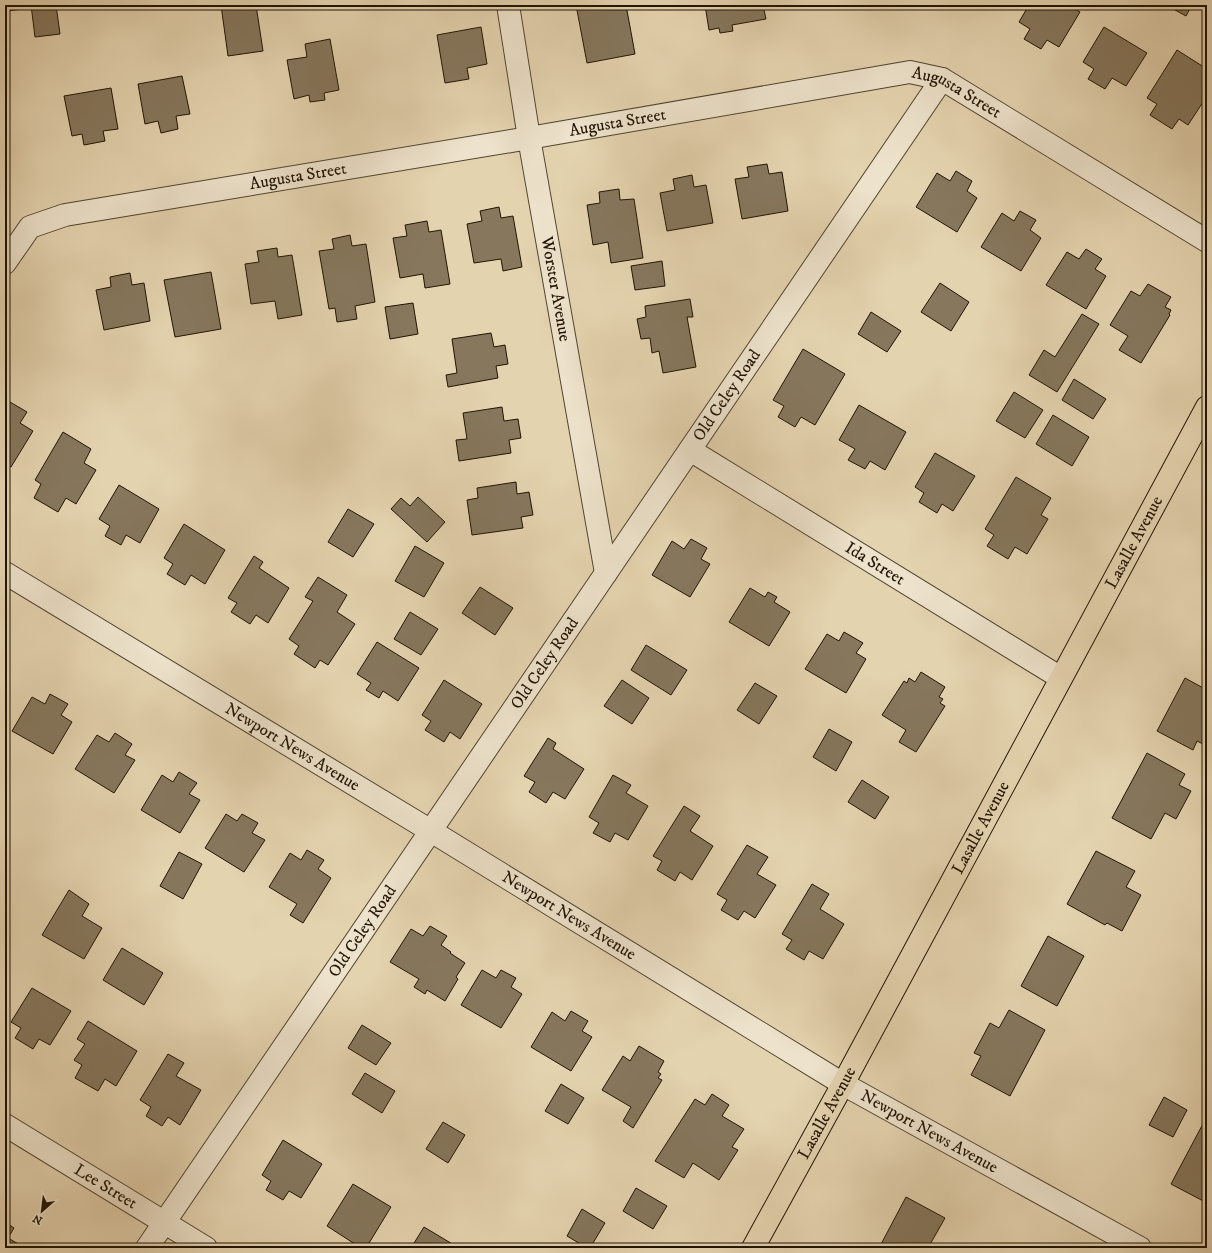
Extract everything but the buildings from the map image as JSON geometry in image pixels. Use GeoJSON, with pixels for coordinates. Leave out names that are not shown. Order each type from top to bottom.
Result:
{"type":"FeatureCollection","features":[{"type":"Feature","properties":{"kind":"main road","name":"Lasalle Avenue"},"geometry":{"type":"LineString","coordinates":[[753,1248],[843,1084],[1207,407]]}},
{"type":"Feature","properties":{"kind":"street","name":"Worster Avenue"},"geometry":{"type":"LineString","coordinates":[[508,5],[529,138],[606,573]]}},
{"type":"Feature","properties":{"kind":"street","name":"Augusta Street"},"geometry":{"type":"LineString","coordinates":[[5,263],[30,227],[66,215],[529,138],[910,72],[942,80],[1207,241]]}},
{"type":"Feature","properties":{"kind":"street","name":"Old Celey Road"},"geometry":{"type":"LineString","coordinates":[[147,1248],[942,80]]}},
{"type":"Feature","properties":{"kind":"street","name":"Ida Street"},"geometry":{"type":"LineString","coordinates":[[690,450],[1060,678]]}},
{"type":"Feature","properties":{"kind":"street","name":"Newport News Avenue"},"geometry":{"type":"LineString","coordinates":[[5,573],[431,831],[843,1084],[1140,1248]]}},
{"type":"Feature","properties":{"kind":"street","name":"Lee Street"},"geometry":{"type":"LineString","coordinates":[[5,1125],[206,1248]]}}]}
